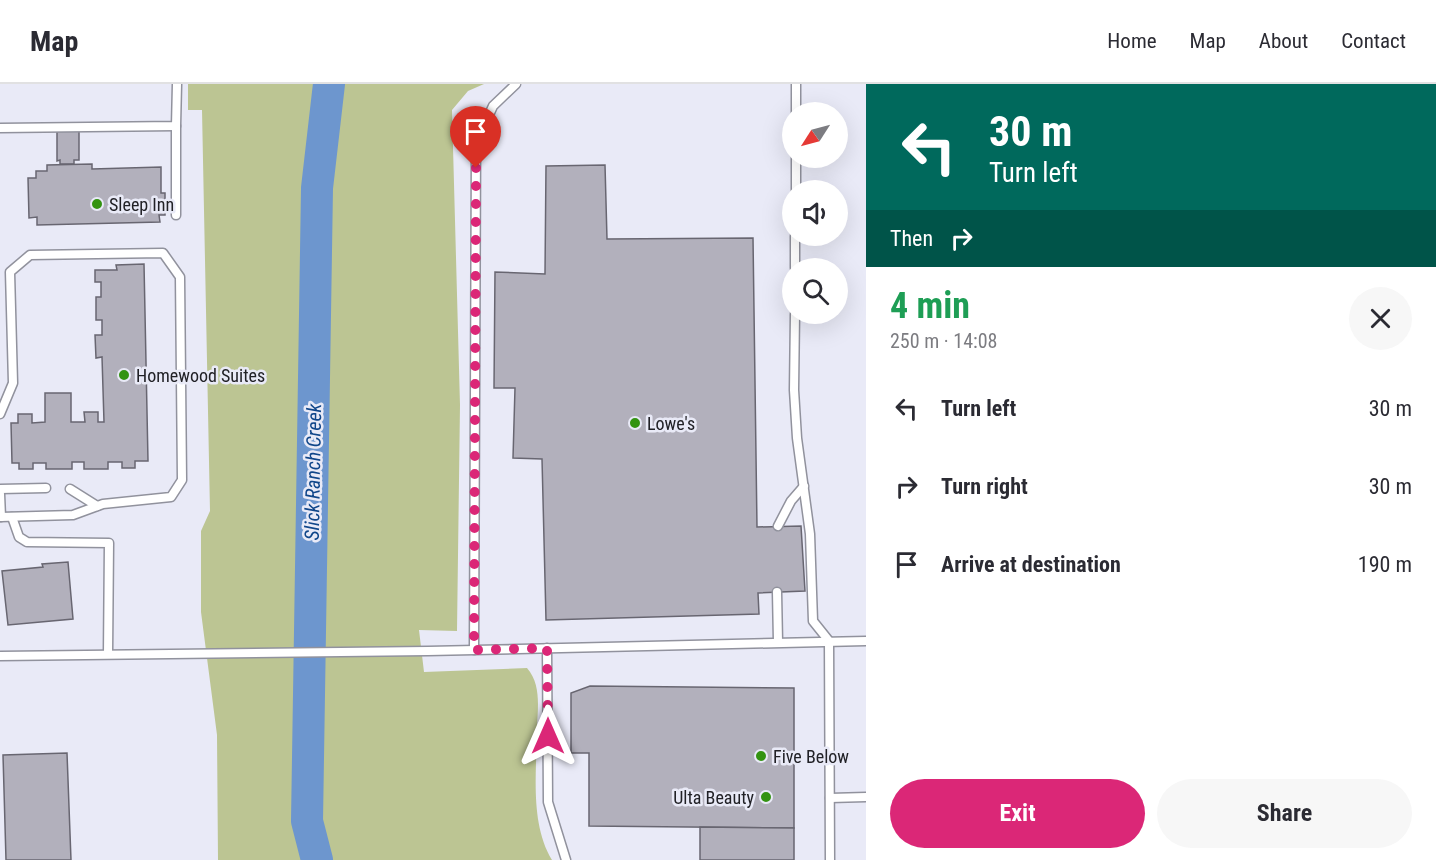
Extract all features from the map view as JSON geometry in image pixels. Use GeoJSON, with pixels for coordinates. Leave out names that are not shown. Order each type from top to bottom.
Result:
{"type":"FeatureCollection","features":[{"type":"Feature","properties":{"kind":"lane"},"geometry":{"type":"LineString","coordinates":[[176,215],[177,84]]}},
{"type":"Feature","properties":{"kind":"lane"},"geometry":{"type":"LineString","coordinates":[[474,650],[476,144],[494,106],[516,84]]}},
{"type":"Feature","properties":{"kind":"lane"},"geometry":{"type":"LineString","coordinates":[[796,84],[796,102]]}},
{"type":"Feature","properties":{"kind":"lane"},"geometry":{"type":"LineString","coordinates":[[0,128],[176,126]]}},
{"type":"Feature","properties":{"kind":"lane"},"geometry":{"type":"LineString","coordinates":[[0,414],[13,383],[10,272],[30,255],[163,253],[180,277],[182,480],[171,497],[97,506],[73,515],[1,517],[0,494]]}},
{"type":"Feature","properties":{"kind":"lane"},"geometry":{"type":"LineString","coordinates":[[795,324],[796,429],[810,534],[813,621],[829,641],[830,860]]}},
{"type":"Feature","properties":{"kind":"lane"},"geometry":{"type":"LineString","coordinates":[[778,526],[791,501],[804,486]]}},
{"type":"Feature","properties":{"kind":"lane"},"geometry":{"type":"LineString","coordinates":[[0,489],[46,488]]}},
{"type":"Feature","properties":{"kind":"lane"},"geometry":{"type":"LineString","coordinates":[[70,489],[97,506]]}},
{"type":"Feature","properties":{"kind":"lane"},"geometry":{"type":"LineString","coordinates":[[12,517],[19,537],[27,542],[109,543],[108,654]]}},
{"type":"Feature","properties":{"kind":"lane"},"geometry":{"type":"LineString","coordinates":[[777,592],[778,642]]}},
{"type":"Feature","properties":{"kind":"lane"},"geometry":{"type":"LineString","coordinates":[[0,656],[428,651],[866,641]]}},
{"type":"Feature","properties":{"kind":"lane"},"geometry":{"type":"LineString","coordinates":[[547,648],[549,802],[566,860]]}},
{"type":"Feature","properties":{"kind":"lane"},"geometry":{"type":"LineString","coordinates":[[830,798],[866,797]]}},
{"type":"Feature","properties":{"kind":"green space"},"geometry":{"type":"Polygon","coordinates":[[[188,84],[484,84],[468,91],[452,110],[460,405],[457,631],[419,630],[424,672],[527,668],[531,674],[537,688],[538,703],[537,812],[545,845],[552,860],[218,860],[217,735],[201,612],[201,531],[210,511],[202,110],[188,110],[188,84]]]}},
{"type":"Feature","properties":{"kind":"building"},"geometry":{"type":"Polygon","coordinates":[[[79,129],[79,160],[74,160],[74,164],[60,164],[60,160],[57,161],[57,130],[79,129]]]}},
{"type":"Feature","properties":{"kind":"building","name":"Sleep Inn"},"geometry":{"type":"Polygon","coordinates":[[[92,164],[92,169],[161,167],[161,193],[165,193],[165,215],[159,215],[160,222],[37,225],[37,217],[29,218],[28,178],[36,178],[36,171],[47,171],[47,165],[92,164]]]}},
{"type":"Feature","properties":{"kind":"building","name":"Lowe's"},"geometry":{"type":"Polygon","coordinates":[[[605,165],[607,239],[753,238],[757,527],[801,526],[805,591],[758,593],[759,614],[546,620],[542,459],[513,458],[515,388],[494,388],[495,272],[545,274],[546,166],[605,165]]]}},
{"type":"Feature","properties":{"kind":"building","name":"Homewood Suites"},"geometry":{"type":"Polygon","coordinates":[[[144,264],[148,461],[135,461],[135,468],[122,468],[122,462],[108,462],[108,469],[84,469],[84,462],[72,462],[72,469],[46,469],[46,463],[33,463],[33,469],[19,469],[19,463],[12,463],[11,423],[18,423],[18,414],[32,414],[32,423],[45,422],[45,393],[71,393],[71,422],[85,422],[84,412],[98,412],[98,422],[104,422],[102,357],[96,358],[95,335],[102,335],[102,320],[96,320],[96,297],[101,297],[101,282],[95,282],[95,270],[117,270],[116,265],[144,264]]]}},
{"type":"Feature","properties":{"kind":"building"},"geometry":{"type":"Polygon","coordinates":[[[68,562],[73,619],[8,625],[2,571],[68,562]]]}},
{"type":"Feature","properties":{"kind":"building"},"geometry":{"type":"Polygon","coordinates":[[[590,686],[794,688],[794,828],[589,826],[589,753],[571,753],[571,693],[590,686]]]}},
{"type":"Feature","properties":{"kind":"building"},"geometry":{"type":"Polygon","coordinates":[[[67,753],[71,860],[6,860],[3,755],[67,753]]]}},
{"type":"Feature","properties":{"kind":"building"},"geometry":{"type":"Polygon","coordinates":[[[700,827],[794,828],[794,860],[700,860],[700,827]]]}},
{"type":"Feature","properties":{"kind":"waterway","name":"Slick Ranch Creek"},"geometry":{"type":"LineString","coordinates":[[317,860],[307,821],[317,188],[329,84]]}},
{"type":"Feature","properties":{"kind":"place","name":"Sleep Inn"},"geometry":{"type":"Point","coordinates":[97,204]}},
{"type":"Feature","properties":{"kind":"place","name":"Homewood Suites"},"geometry":{"type":"Point","coordinates":[124,375]}},
{"type":"Feature","properties":{"kind":"place","name":"Lowe's"},"geometry":{"type":"Point","coordinates":[635,423]}},
{"type":"Feature","properties":{"kind":"place","name":"Five Below"},"geometry":{"type":"Point","coordinates":[761,756]}},
{"type":"Feature","properties":{"kind":"place","name":"Ulta Beauty"},"geometry":{"type":"Point","coordinates":[766,797]}},
{"type":"Feature","properties":{"kind":"route"},"geometry":{"type":"LineString","coordinates":[[476,168],[474,650],[547,648],[548,736]]}}]}
